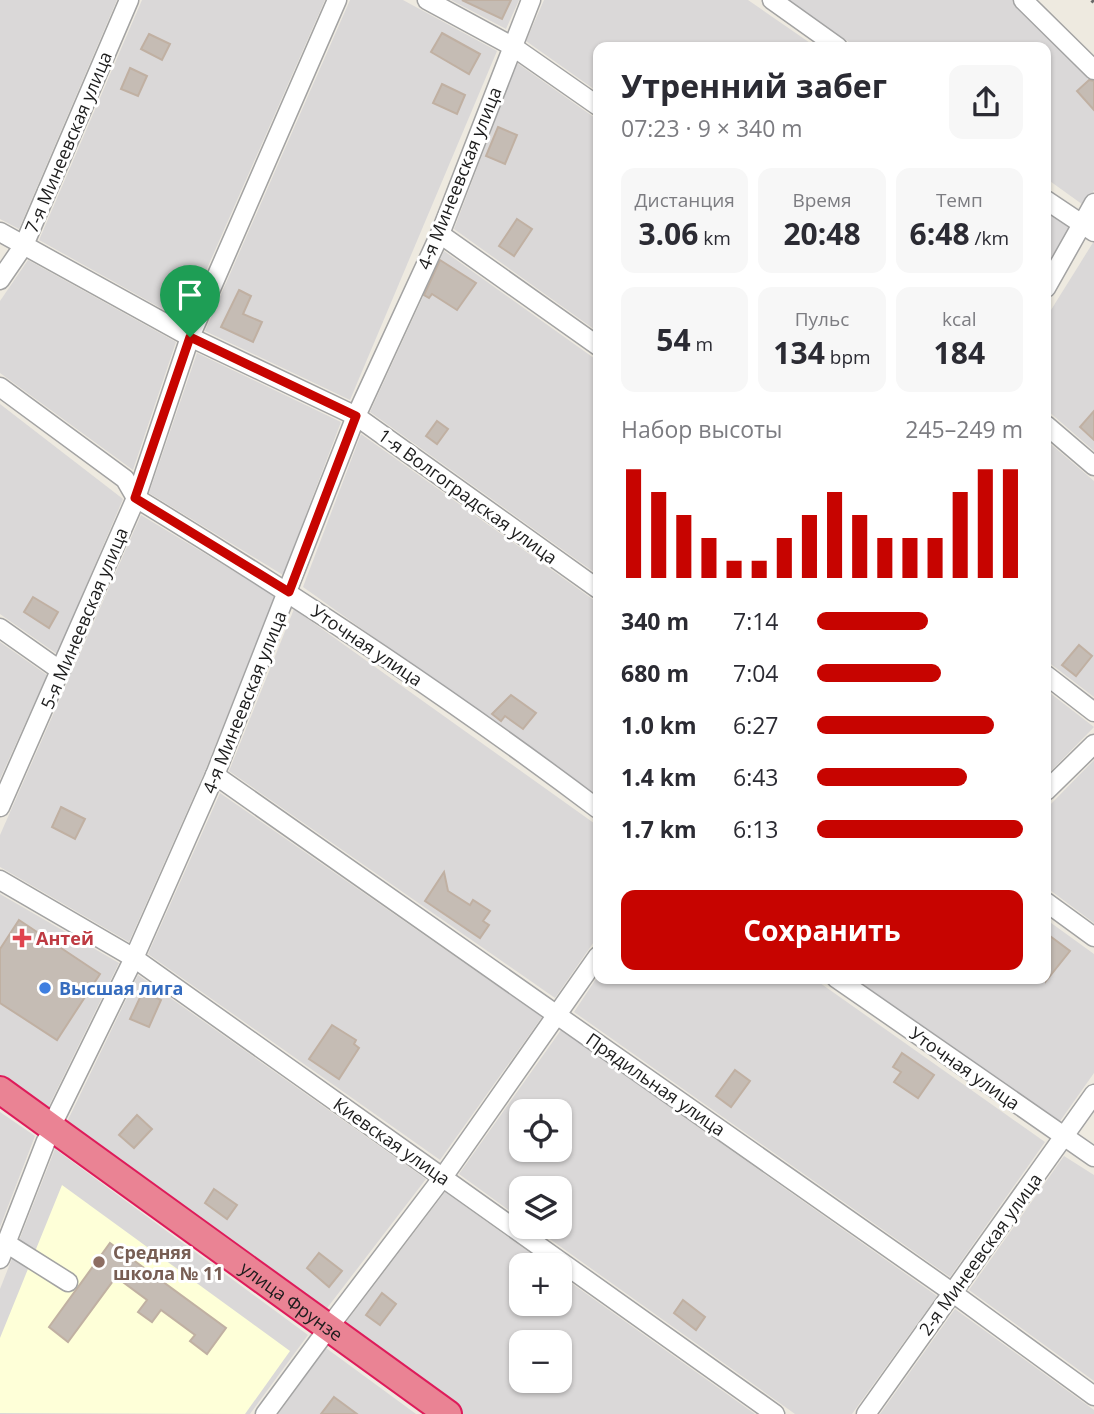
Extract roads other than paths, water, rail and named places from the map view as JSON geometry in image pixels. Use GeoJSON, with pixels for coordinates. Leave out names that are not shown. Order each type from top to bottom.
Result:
{"type":"FeatureCollection","features":[{"type":"Feature","properties":{"kind":"highway","name":"улица Фрунзе"},"geometry":{"type":"LineString","coordinates":[[0,1090],[49,1133],[325,1333],[448,1414]]}},
{"type":"Feature","properties":{"kind":"highway","name":"улица Фрунзе"},"geometry":{"type":"LineString","coordinates":[[0,1108],[49,1133]]}},
{"type":"Feature","properties":{"kind":"highway","name":"улица Фрунзе"},"geometry":{"type":"LineString","coordinates":[[325,1333],[423,1414]]}},
{"type":"Feature","properties":{"kind":"street","name":"7-я Минеевская улица"},"geometry":{"type":"LineString","coordinates":[[0,280],[24,245],[129,0]]}},
{"type":"Feature","properties":{"kind":"street","name":"5-я Минеевская улица"},"geometry":{"type":"LineString","coordinates":[[0,807],[135,498],[190,337],[337,0]]}},
{"type":"Feature","properties":{"kind":"street"},"geometry":{"type":"LineString","coordinates":[[427,0],[512,46],[593,103]]}},
{"type":"Feature","properties":{"kind":"street","name":"4-я Минеевская улица"},"geometry":{"type":"LineString","coordinates":[[3,1251],[49,1133],[134,958],[215,775],[356,416],[440,234],[531,0]]}},
{"type":"Feature","properties":{"kind":"street"},"geometry":{"type":"LineString","coordinates":[[772,0],[831,42]]}},
{"type":"Feature","properties":{"kind":"street"},"geometry":{"type":"LineString","coordinates":[[1023,0],[1094,70]]}},
{"type":"Feature","properties":{"kind":"street"},"geometry":{"type":"LineString","coordinates":[[1051,203],[1088,229]]}},
{"type":"Feature","properties":{"kind":"street"},"geometry":{"type":"LineString","coordinates":[[1051,281],[1088,229],[1094,203]]}},
{"type":"Feature","properties":{"kind":"street","name":"1-я Волгоградская улица"},"geometry":{"type":"LineString","coordinates":[[0,232],[190,337],[356,416],[593,585]]}},
{"type":"Feature","properties":{"kind":"street"},"geometry":{"type":"LineString","coordinates":[[440,234],[593,342]]}},
{"type":"Feature","properties":{"kind":"street","name":"Уточная улица"},"geometry":{"type":"LineString","coordinates":[[0,387],[125,479],[135,498],[289,592],[521,751],[593,805]]}},
{"type":"Feature","properties":{"kind":"street"},"geometry":{"type":"LineString","coordinates":[[1051,429],[1094,466]]}},
{"type":"Feature","properties":{"kind":"street"},"geometry":{"type":"LineString","coordinates":[[0,628],[61,671]]}},
{"type":"Feature","properties":{"kind":"street"},"geometry":{"type":"LineString","coordinates":[[1051,679],[1094,712]]}},
{"type":"Feature","properties":{"kind":"street"},"geometry":{"type":"LineString","coordinates":[[1051,786],[1094,744]]}},
{"type":"Feature","properties":{"kind":"street","name":"Прядильная улица"},"geometry":{"type":"LineString","coordinates":[[215,775],[953,1293],[1094,1396]]}},
{"type":"Feature","properties":{"kind":"street","name":"Киевская улица"},"geometry":{"type":"LineString","coordinates":[[0,880],[134,958],[775,1414]]}},
{"type":"Feature","properties":{"kind":"street"},"geometry":{"type":"LineString","coordinates":[[1051,906],[1094,937]]}},
{"type":"Feature","properties":{"kind":"street"},"geometry":{"type":"LineString","coordinates":[[265,1414],[443,1177],[593,963]]}},
{"type":"Feature","properties":{"kind":"street","name":"Уточная улица"},"geometry":{"type":"LineString","coordinates":[[845,984],[1094,1157]]}},
{"type":"Feature","properties":{"kind":"street","name":"2-я Минеевская улица"},"geometry":{"type":"LineString","coordinates":[[866,1414],[1094,1094]]}},
{"type":"Feature","properties":{"kind":"street"},"geometry":{"type":"LineString","coordinates":[[3,1251],[68,1282]]}},
{"type":"Feature","properties":{"kind":"place","name":"Антей"},"geometry":{"type":"Point","coordinates":[22,938]}},
{"type":"Feature","properties":{"kind":"place","name":"Высшая лига"},"geometry":{"type":"Point","coordinates":[45,988]}},
{"type":"Feature","properties":{"kind":"place","name":"Средняя школа № 11"},"geometry":{"type":"Point","coordinates":[99,1262]}}]}
